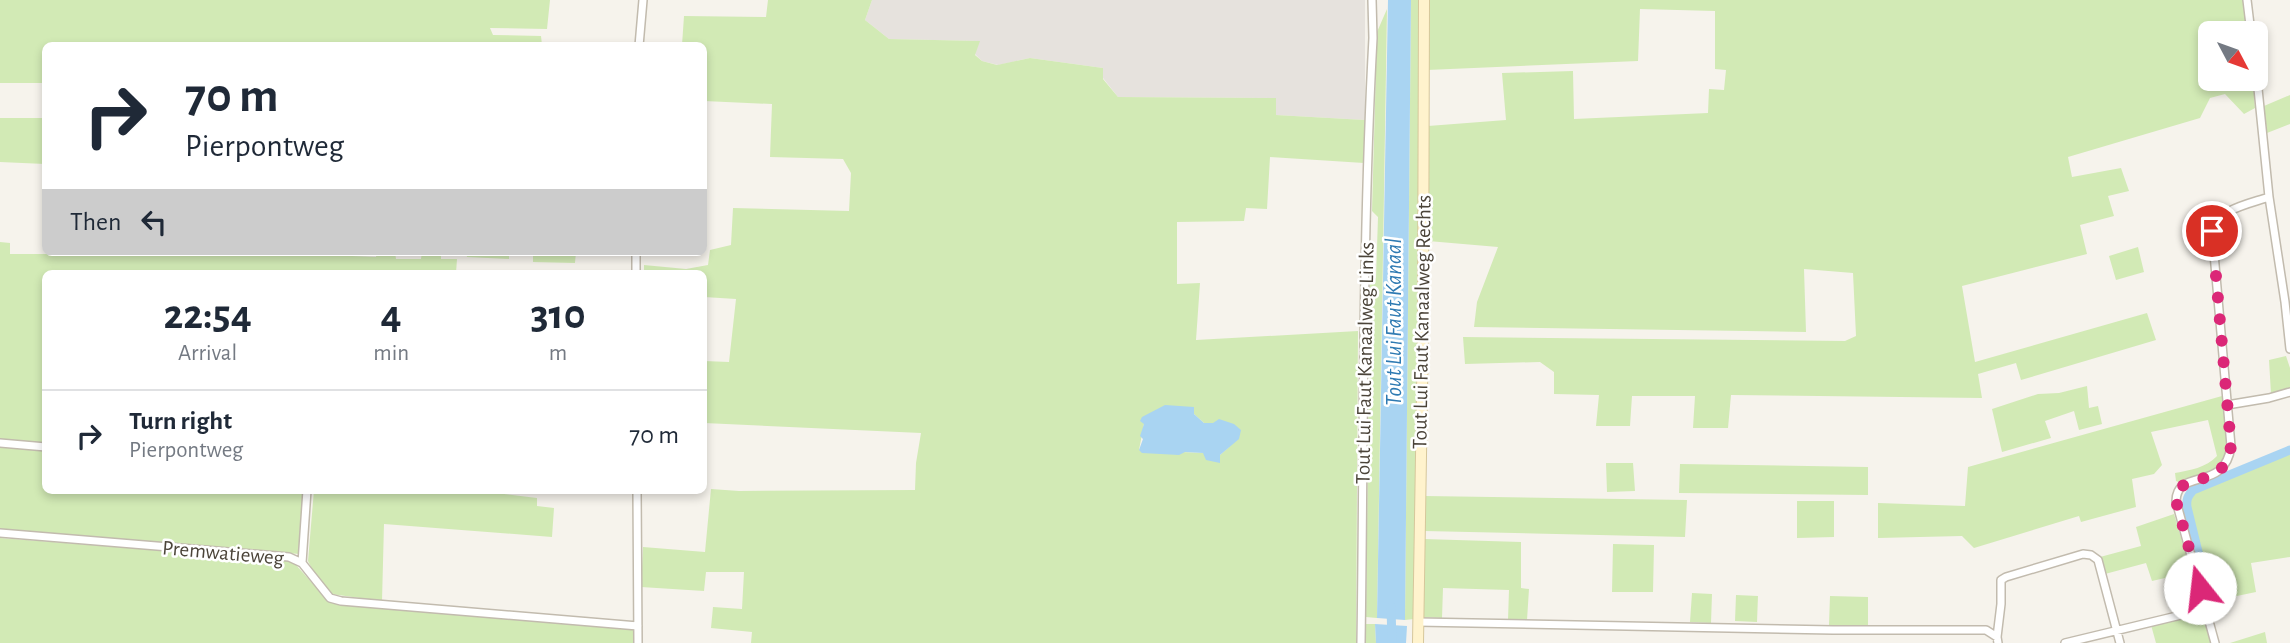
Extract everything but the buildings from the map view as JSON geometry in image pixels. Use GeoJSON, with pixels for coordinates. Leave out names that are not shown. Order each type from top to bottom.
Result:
{"type":"FeatureCollection","features":[{"type":"Feature","properties":{"kind":"street"},"geometry":{"type":"LineString","coordinates":[[639,42],[643,0]]}},
{"type":"Feature","properties":{"kind":"street","name":"Tout Lui Faut Kanaalweg Links"},"geometry":{"type":"LineString","coordinates":[[1361,643],[1364,511],[1363,295],[1373,38],[1372,0]]}},
{"type":"Feature","properties":{"kind":"street","name":"Tout Lui Faut Kanaalweg Rechts"},"geometry":{"type":"LineString","coordinates":[[1418,643],[1424,0]]}},
{"type":"Feature","properties":{"kind":"street"},"geometry":{"type":"LineString","coordinates":[[2247,0],[2250,21]]}},
{"type":"Feature","properties":{"kind":"street"},"geometry":{"type":"LineString","coordinates":[[2258,91],[2269,197],[2290,349]]}},
{"type":"Feature","properties":{"kind":"street"},"geometry":{"type":"LineString","coordinates":[[2215,643],[2176,501],[2176,492],[2181,486],[2219,472],[2229,458],[2231,446],[2212,231],[2217,218],[2225,213],[2269,197]]}},
{"type":"Feature","properties":{"kind":"street"},"geometry":{"type":"LineString","coordinates":[[2227,405],[2290,392]]}},
{"type":"Feature","properties":{"kind":"street"},"geometry":{"type":"LineString","coordinates":[[0,443],[42,447]]}},
{"type":"Feature","properties":{"kind":"street"},"geometry":{"type":"LineString","coordinates":[[302,563],[307,494]]}},
{"type":"Feature","properties":{"kind":"street"},"geometry":{"type":"LineString","coordinates":[[637,494],[638,643]]}},
{"type":"Feature","properties":{"kind":"street","name":"Premwatieweg"},"geometry":{"type":"LineString","coordinates":[[0,533],[289,557],[302,563],[330,598],[341,601],[638,626]]}},
{"type":"Feature","properties":{"kind":"street"},"geometry":{"type":"LineString","coordinates":[[1998,640],[2001,580],[2083,554],[2098,560],[2120,643]]}},
{"type":"Feature","properties":{"kind":"street"},"geometry":{"type":"LineString","coordinates":[[2065,643],[2206,609]]}},
{"type":"Feature","properties":{"kind":"street"},"geometry":{"type":"LineString","coordinates":[[1418,622],[1833,630],[1986,630],[1998,640]]}},
{"type":"Feature","properties":{"kind":"shaded area"},"geometry":{"type":"Polygon","coordinates":[[[872,0],[1365,0],[1365,120],[1276,115],[1275,98],[1118,97],[1103,78],[1103,68],[1030,58],[998,65],[982,61],[975,54],[979,41],[889,39],[865,20],[872,0]]]}},
{"type":"Feature","properties":{"kind":"green space"},"geometry":{"type":"Polygon","coordinates":[[[0,0],[550,0],[547,29],[490,28],[493,35],[541,36],[542,42],[42,42],[42,83],[0,83],[0,0]]]}},
{"type":"Feature","properties":{"kind":"green space"},"geometry":{"type":"Polygon","coordinates":[[[768,0],[872,0],[865,20],[889,39],[980,41],[975,55],[982,61],[997,65],[1030,58],[1103,68],[1103,79],[1118,97],[1276,98],[1276,115],[1365,120],[1364,163],[1270,157],[1267,209],[1246,208],[1244,221],[1177,222],[1177,284],[1200,283],[1196,340],[1358,331],[1356,643],[751,643],[752,632],[711,628],[713,607],[742,609],[744,572],[706,572],[704,591],[641,587],[643,547],[705,552],[711,489],[915,490],[921,433],[707,423],[707,361],[729,362],[736,299],[707,297],[707,270],[644,270],[644,265],[686,269],[708,265],[710,250],[731,245],[733,208],[849,211],[851,173],[843,159],[770,157],[772,104],[707,101],[707,42],[682,42],[684,16],[766,17],[768,0]],[[1194,414],[1144,424],[1139,450],[1204,453],[1220,462],[1220,455],[1229,447],[1213,423],[1204,423],[1194,414]]]}},
{"type":"Feature","properties":{"kind":"green space"},"geometry":{"type":"Polygon","coordinates":[[[1411,0],[1421,0],[1414,619],[1405,620],[1411,0]]]}},
{"type":"Feature","properties":{"kind":"green space"},"geometry":{"type":"Polygon","coordinates":[[[1428,0],[2245,0],[2247,21],[2198,21],[2198,91],[2254,91],[2255,108],[2244,114],[2225,94],[2210,98],[2200,118],[2068,157],[2072,177],[2121,168],[2129,191],[2108,196],[2114,216],[2080,225],[2087,254],[1962,286],[1975,362],[2147,313],[2156,340],[2021,380],[2016,363],[1978,374],[1982,398],[1731,395],[1728,428],[1693,428],[1695,396],[1632,396],[1630,426],[1596,426],[1599,395],[1554,394],[1554,372],[1540,362],[1465,364],[1463,337],[1845,341],[1856,336],[1853,273],[1804,269],[1806,332],[1474,327],[1477,302],[1498,247],[1428,241],[1428,126],[1506,120],[1502,73],[1573,71],[1574,119],[1708,113],[1709,89],[1724,90],[1726,70],[1715,69],[1715,11],[1640,9],[1638,61],[1427,70],[1428,0]]]}},
{"type":"Feature","properties":{"kind":"green space"},"geometry":{"type":"Polygon","coordinates":[[[1387,9],[1377,618],[1366,617],[1370,281],[1376,278],[1378,217],[1372,211],[1377,32],[1387,9]]]}},
{"type":"Feature","properties":{"kind":"green space"},"geometry":{"type":"Polygon","coordinates":[[[2290,95],[2290,124],[2267,133],[2264,106],[2290,95]]]}},
{"type":"Feature","properties":{"kind":"green space"},"geometry":{"type":"Polygon","coordinates":[[[0,118],[42,118],[42,164],[0,162],[0,118]]]}},
{"type":"Feature","properties":{"kind":"green space"},"geometry":{"type":"Polygon","coordinates":[[[0,242],[10,243],[10,254],[42,256],[396,256],[396,259],[421,259],[421,256],[441,256],[441,259],[457,259],[456,270],[42,270],[42,443],[0,439],[0,242]]]}},
{"type":"Feature","properties":{"kind":"green space"},"geometry":{"type":"Polygon","coordinates":[[[2138,247],[2144,272],[2116,280],[2109,256],[2138,247]]]}},
{"type":"Feature","properties":{"kind":"green space"},"geometry":{"type":"Polygon","coordinates":[[[509,256],[509,259],[467,257],[509,256]]]}},
{"type":"Feature","properties":{"kind":"green space"},"geometry":{"type":"Polygon","coordinates":[[[533,256],[576,256],[575,263],[533,262],[533,256]]]}},
{"type":"Feature","properties":{"kind":"green space"},"geometry":{"type":"Polygon","coordinates":[[[2286,356],[2290,368],[2290,388],[2271,394],[2269,360],[2286,356]]]}},
{"type":"Feature","properties":{"kind":"green space"},"geometry":{"type":"Polygon","coordinates":[[[2087,386],[2089,408],[2098,406],[2102,424],[2079,430],[2074,411],[2045,421],[2051,438],[2002,452],[1992,409],[2038,394],[2059,393],[2087,386]]]}},
{"type":"Feature","properties":{"kind":"green space"},"geometry":{"type":"Polygon","coordinates":[[[2222,396],[2227,435],[2223,463],[2204,475],[2181,483],[2176,481],[2175,473],[2203,466],[2217,456],[2208,420],[2151,432],[2162,465],[2154,474],[2132,479],[2136,507],[2081,522],[2079,516],[1974,548],[1962,536],[1878,538],[1878,503],[1965,506],[1968,467],[2222,396]]]}},
{"type":"Feature","properties":{"kind":"green space"},"geometry":{"type":"Polygon","coordinates":[[[0,447],[42,451],[42,494],[304,494],[299,554],[0,529],[0,447]]]}},
{"type":"Feature","properties":{"kind":"green space"},"geometry":{"type":"Polygon","coordinates":[[[2290,450],[2290,557],[2251,563],[2256,592],[2208,602],[2199,572],[2203,571],[2187,507],[2189,496],[2193,490],[2290,450]]]}},
{"type":"Feature","properties":{"kind":"green space"},"geometry":{"type":"Polygon","coordinates":[[[1606,463],[1633,463],[1635,491],[1607,492],[1606,463]]]}},
{"type":"Feature","properties":{"kind":"green space"},"geometry":{"type":"Polygon","coordinates":[[[1680,464],[1868,467],[1868,495],[1679,493],[1680,464]]]}},
{"type":"Feature","properties":{"kind":"green space"},"geometry":{"type":"Polygon","coordinates":[[[314,494],[504,494],[537,498],[537,506],[554,508],[552,537],[384,524],[382,601],[331,594],[316,577],[308,561],[314,494]]]}},
{"type":"Feature","properties":{"kind":"green space"},"geometry":{"type":"Polygon","coordinates":[[[1425,496],[1687,500],[1685,537],[1424,531],[1425,496]]]}},
{"type":"Feature","properties":{"kind":"green space"},"geometry":{"type":"Polygon","coordinates":[[[1797,501],[1834,501],[1834,537],[1797,538],[1797,501]]]}},
{"type":"Feature","properties":{"kind":"green space"},"geometry":{"type":"Polygon","coordinates":[[[2174,514],[2191,572],[2152,581],[2146,563],[2105,574],[2100,557],[2141,546],[2136,527],[2174,514]]]}},
{"type":"Feature","properties":{"kind":"green space"},"geometry":{"type":"Polygon","coordinates":[[[0,538],[289,560],[330,603],[634,629],[634,643],[0,643],[0,538]]]}},
{"type":"Feature","properties":{"kind":"green space"},"geometry":{"type":"Polygon","coordinates":[[[1424,539],[1521,542],[1521,588],[1529,589],[1527,620],[1508,620],[1509,590],[1443,588],[1442,618],[1422,617],[1424,539]]]}},
{"type":"Feature","properties":{"kind":"green space"},"geometry":{"type":"Polygon","coordinates":[[[1613,544],[1654,545],[1653,592],[1612,592],[1613,544]]]}},
{"type":"Feature","properties":{"kind":"green space"},"geometry":{"type":"Polygon","coordinates":[[[1692,593],[1712,594],[1711,623],[1690,622],[1692,593]]]}},
{"type":"Feature","properties":{"kind":"green space"},"geometry":{"type":"Polygon","coordinates":[[[1736,595],[1758,596],[1757,622],[1735,621],[1736,595]]]}},
{"type":"Feature","properties":{"kind":"green space"},"geometry":{"type":"Polygon","coordinates":[[[1830,596],[1868,597],[1868,626],[1829,625],[1830,596]]]}},
{"type":"Feature","properties":{"kind":"green space"},"geometry":{"type":"Polygon","coordinates":[[[2202,614],[2211,643],[2156,643],[2151,625],[2202,614]]]}},
{"type":"Feature","properties":{"kind":"green space"},"geometry":{"type":"Polygon","coordinates":[[[1365,624],[1375,624],[1376,643],[1365,643],[1365,624]]]}},
{"type":"Feature","properties":{"kind":"green space"},"geometry":{"type":"Polygon","coordinates":[[[2265,632],[2267,643],[2230,643],[2265,632]]]}},
{"type":"Feature","properties":{"kind":"water"},"geometry":{"type":"Polygon","coordinates":[[[1388,0],[1411,0],[1405,620],[1377,618],[1388,0]]]}},
{"type":"Feature","properties":{"kind":"water"},"geometry":{"type":"Polygon","coordinates":[[[1165,405],[1194,407],[1194,414],[1204,423],[1213,423],[1219,419],[1234,424],[1241,430],[1239,439],[1220,455],[1220,463],[1206,460],[1203,453],[1142,453],[1139,450],[1144,424],[1140,421],[1142,417],[1165,405]]]}},
{"type":"Feature","properties":{"kind":"water"},"geometry":{"type":"Polygon","coordinates":[[[1375,624],[1407,626],[1406,643],[1376,643],[1375,624]]]}},
{"type":"Feature","properties":{"kind":"waterway"},"geometry":{"type":"LineString","coordinates":[[2203,572],[2187,507],[2190,494],[2193,490],[2290,450]]}},
{"type":"Feature","properties":{"kind":"waterway","name":"Tout Lui Faut Kanaal"},"geometry":{"type":"LineString","coordinates":[[1391,607],[1392,643]]}},
{"type":"Feature","properties":{"kind":"route"},"geometry":{"type":"LineString","coordinates":[[2200,588],[2176,501],[2176,492],[2181,486],[2219,472],[2229,458],[2231,446],[2212,231]]}}]}
